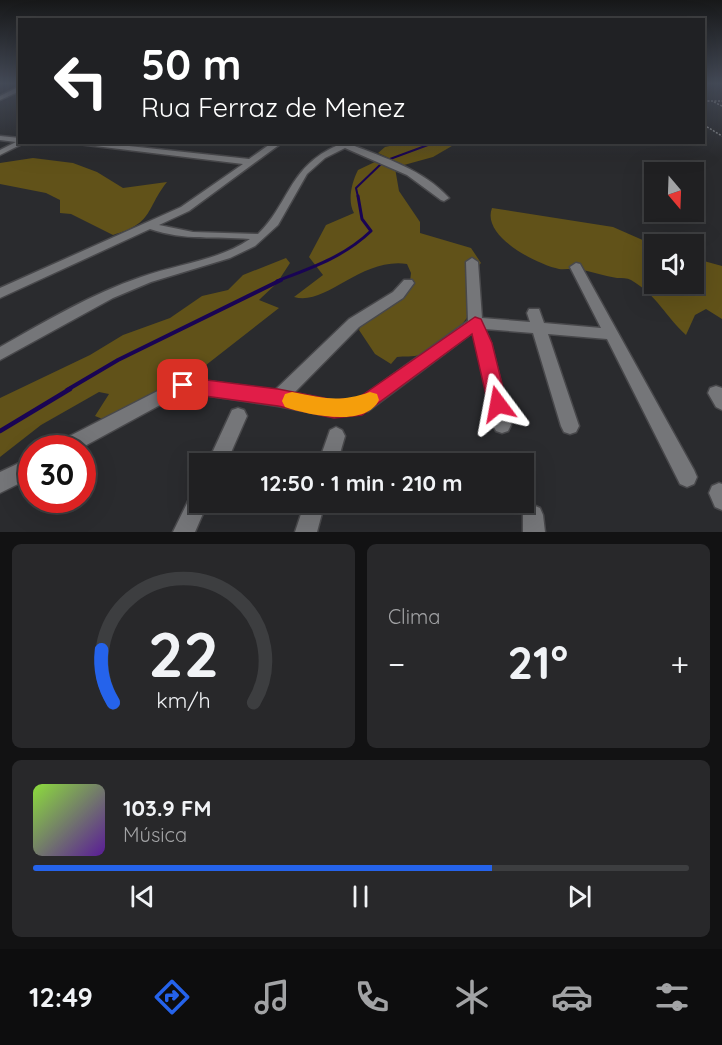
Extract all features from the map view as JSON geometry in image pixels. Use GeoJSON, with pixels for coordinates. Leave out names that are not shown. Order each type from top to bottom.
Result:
{"type":"FeatureCollection","features":[{"type":"Feature","properties":{"kind":"street"},"geometry":{"type":"LineString","coordinates":[[0,138],[18,141]]}},
{"type":"Feature","properties":{"kind":"street"},"geometry":{"type":"LineString","coordinates":[[0,153],[18,143]]}},
{"type":"Feature","properties":{"kind":"street"},"geometry":{"type":"LineString","coordinates":[[84,144],[250,162]]}},
{"type":"Feature","properties":{"kind":"street"},"geometry":{"type":"LineString","coordinates":[[0,293],[152,226],[185,209],[276,144]]}},
{"type":"Feature","properties":{"kind":"street"},"geometry":{"type":"LineString","coordinates":[[0,354],[114,292],[148,278],[229,255],[260,237],[279,218],[298,180],[308,168],[325,155],[348,144],[429,184],[444,198]]}},
{"type":"Feature","properties":{"kind":"street"},"geometry":{"type":"LineString","coordinates":[[152,226],[169,233],[196,237],[260,237]]}},
{"type":"Feature","properties":{"kind":"street"},"geometry":{"type":"LineString","coordinates":[[472,262],[475,323],[484,343],[502,425]]}},
{"type":"Feature","properties":{"kind":"street"},"geometry":{"type":"LineString","coordinates":[[576,267],[687,477]]}},
{"type":"Feature","properties":{"kind":"street"},"geometry":{"type":"LineString","coordinates":[[278,398],[354,322],[398,295],[408,283]]}},
{"type":"Feature","properties":{"kind":"street"},"geometry":{"type":"LineString","coordinates":[[537,321],[570,426]]}},
{"type":"Feature","properties":{"kind":"street"},"geometry":{"type":"LineString","coordinates":[[89,435],[183,385],[278,398],[334,409],[362,406],[475,323],[537,321],[610,334]]}},
{"type":"Feature","properties":{"kind":"street"},"geometry":{"type":"LineString","coordinates":[[221,453],[238,416]]}},
{"type":"Feature","properties":{"kind":"street"},"geometry":{"type":"LineString","coordinates":[[331,453],[336,436]]}},
{"type":"Feature","properties":{"kind":"street"},"geometry":{"type":"LineString","coordinates":[[0,483],[18,473]]}},
{"type":"Feature","properties":{"kind":"street"},"geometry":{"type":"LineString","coordinates":[[184,532],[193,513]]}},
{"type":"Feature","properties":{"kind":"street"},"geometry":{"type":"LineString","coordinates":[[306,532],[312,513]]}},
{"type":"Feature","properties":{"kind":"path"},"geometry":{"type":"LineString","coordinates":[[705,126],[722,136]]}},
{"type":"Feature","properties":{"kind":"shaded area"},"geometry":{"type":"Polygon","coordinates":[[[398,144],[455,144],[433,157],[404,165],[378,153],[385,147],[398,144]]]}},
{"type":"Feature","properties":{"kind":"shaded area"},"geometry":{"type":"Polygon","coordinates":[[[33,158],[73,163],[97,172],[123,188],[167,182],[147,214],[136,226],[113,235],[71,214],[60,213],[60,200],[46,193],[0,184],[0,163],[33,158]]]}},
{"type":"Feature","properties":{"kind":"shaded area"},"geometry":{"type":"Polygon","coordinates":[[[379,160],[395,168],[399,191],[420,222],[420,233],[471,248],[481,263],[476,268],[476,296],[463,324],[447,340],[429,351],[417,356],[397,357],[391,364],[375,354],[359,330],[364,318],[409,290],[411,273],[407,264],[390,264],[374,268],[318,295],[306,298],[294,297],[323,275],[309,257],[326,225],[354,213],[351,191],[358,170],[379,160]]]}},
{"type":"Feature","properties":{"kind":"shaded area"},"geometry":{"type":"Polygon","coordinates":[[[492,208],[613,227],[644,241],[644,289],[626,278],[577,269],[559,269],[537,261],[502,238],[491,218],[492,208]]]}},
{"type":"Feature","properties":{"kind":"shaded area"},"geometry":{"type":"Polygon","coordinates":[[[286,258],[290,263],[277,283],[259,300],[279,308],[183,383],[105,420],[95,416],[109,394],[99,392],[41,425],[28,435],[18,435],[18,443],[0,457],[0,398],[90,355],[123,335],[170,318],[202,296],[228,290],[243,275],[286,258]]]}},
{"type":"Feature","properties":{"kind":"shaded area"},"geometry":{"type":"Polygon","coordinates":[[[704,261],[722,266],[722,319],[706,309],[695,315],[686,335],[650,294],[704,294],[704,261]]]}},
{"type":"Feature","properties":{"kind":"waterway"},"geometry":{"type":"LineString","coordinates":[[390,159],[431,144]]}},
{"type":"Feature","properties":{"kind":"waterway"},"geometry":{"type":"LineString","coordinates":[[358,197],[356,188],[382,163]]}},
{"type":"Feature","properties":{"kind":"waterway"},"geometry":{"type":"LineString","coordinates":[[277,281],[338,255],[371,231],[362,219],[358,196]]}},
{"type":"Feature","properties":{"kind":"waterway"},"geometry":{"type":"LineString","coordinates":[[67,390],[118,360],[281,280]]}},
{"type":"Feature","properties":{"kind":"waterway"},"geometry":{"type":"LineString","coordinates":[[0,431],[70,389]]}},
{"type":"Feature","properties":{"kind":"slow traffic"},"geometry":{"type":"LineString","coordinates":[[292,401],[334,409],[362,406],[370,400]]}},
{"type":"Feature","properties":{"kind":"route"},"geometry":{"type":"LineString","coordinates":[[183,385],[278,398],[334,409],[362,406],[475,323],[484,343],[498,404]]}}]}
